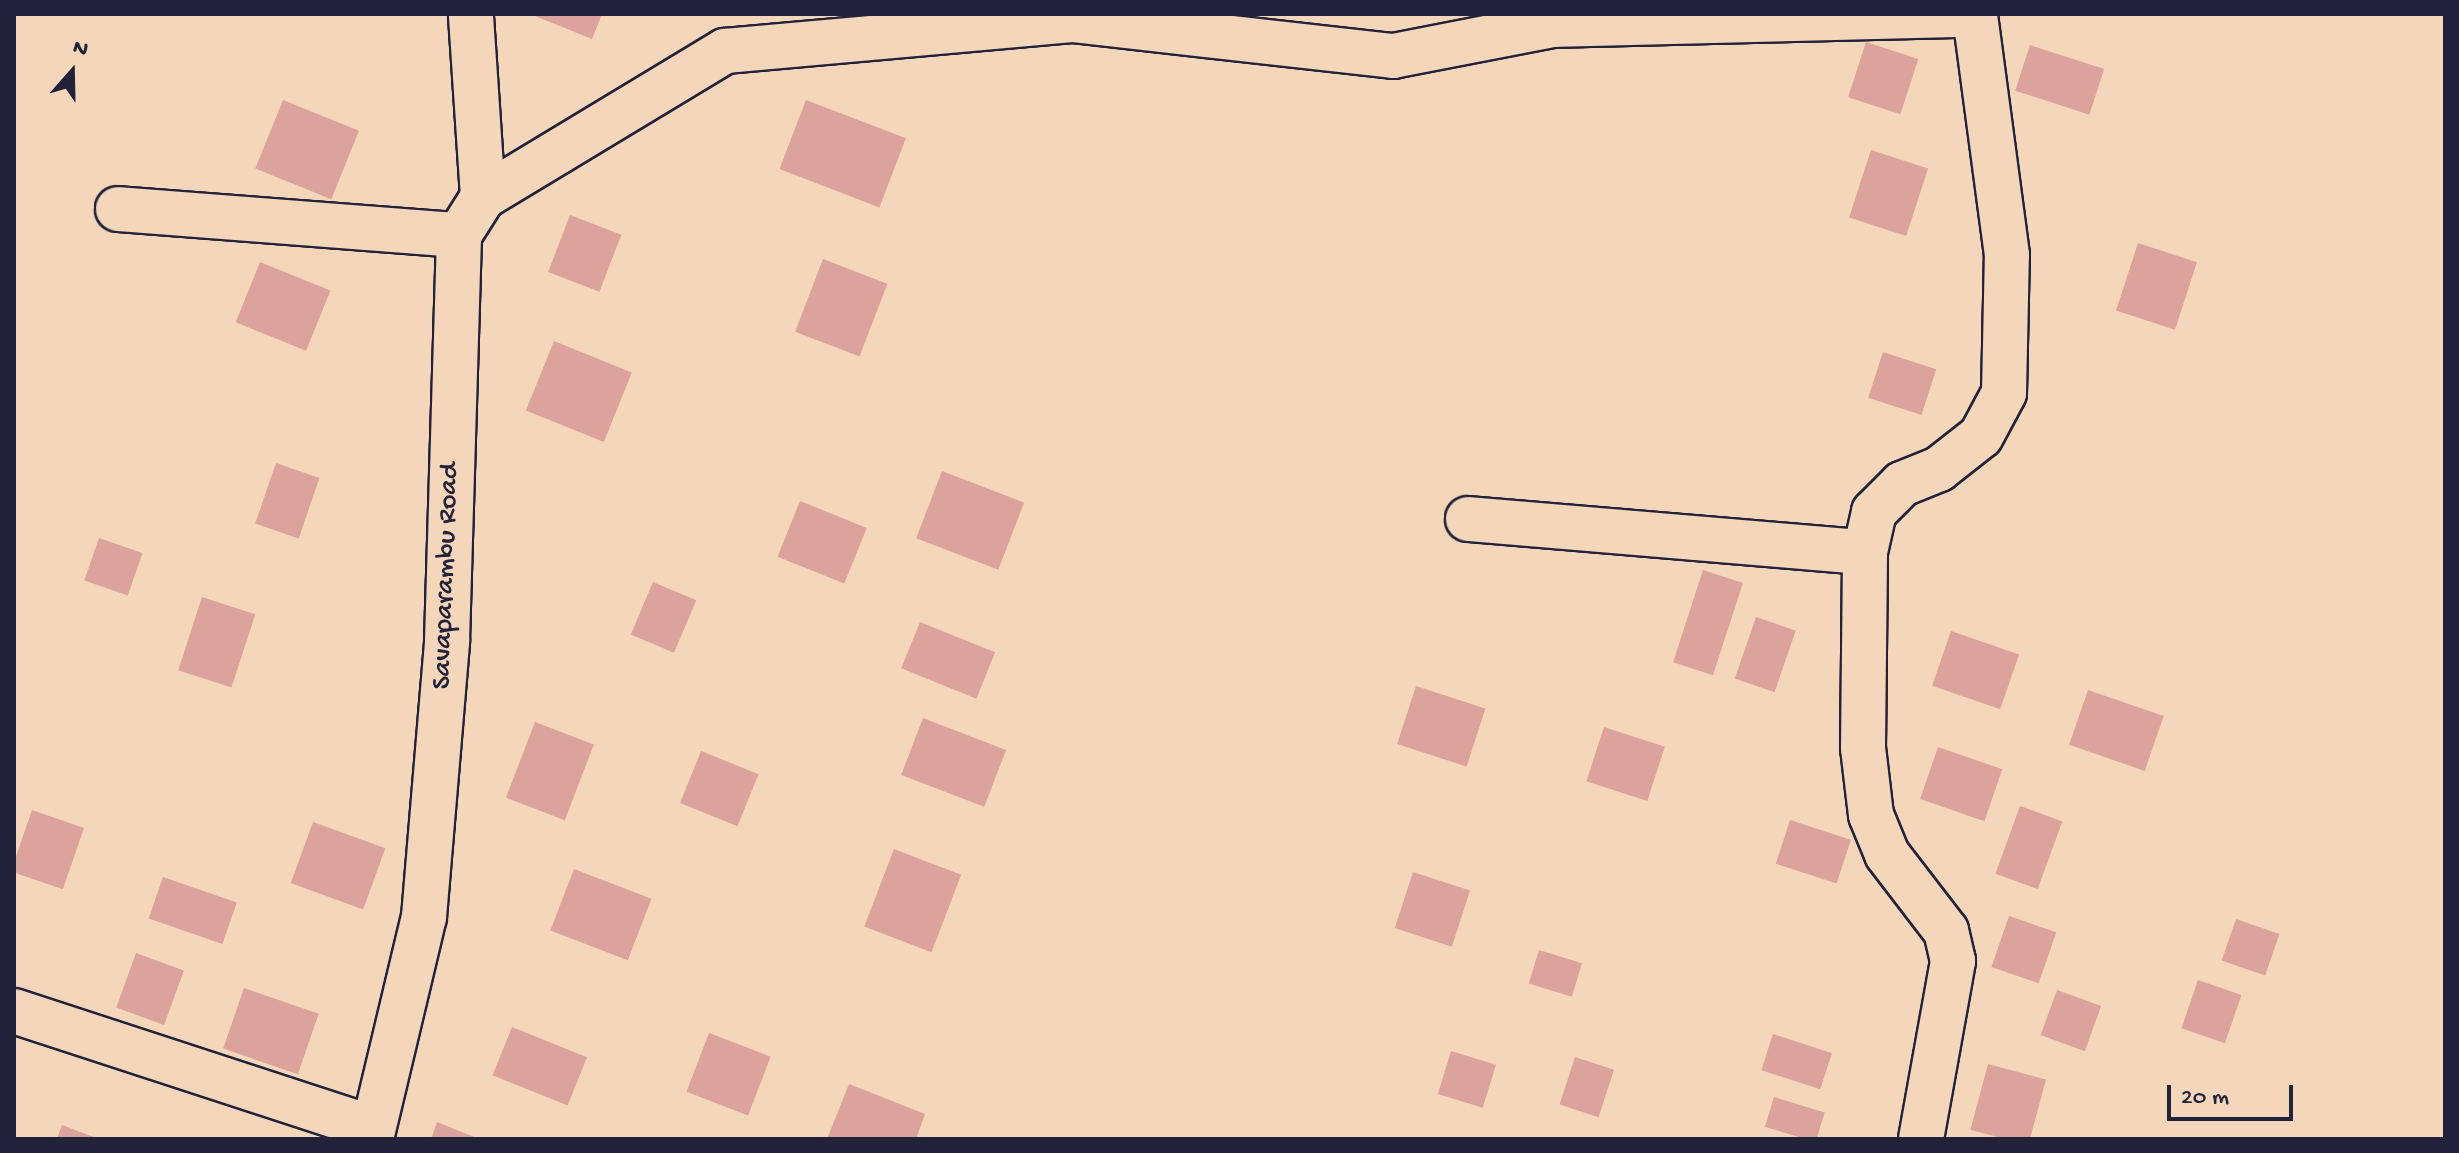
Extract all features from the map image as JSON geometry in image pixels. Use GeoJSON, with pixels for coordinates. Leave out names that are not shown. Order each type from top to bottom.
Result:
{"type":"FeatureCollection","features":[{"type":"Feature","properties":{"kind":"street"},"geometry":{"type":"LineString","coordinates":[[471,14],[483,197]]}},
{"type":"Feature","properties":{"kind":"street"},"geometry":{"type":"LineString","coordinates":[[118,209],[459,235],[483,197],[725,51],[1072,20],[1393,56],[1552,25],[1975,14],[2007,255],[2004,393],[1981,436],[1939,469],[1902,484],[1874,512],[1865,552],[1863,748],[1871,815],[1887,854],[1946,931],[1953,961],[1921,1139]]}},
{"type":"Feature","properties":{"kind":"street","name":"Savaparambu Road"},"geometry":{"type":"LineString","coordinates":[[372,1133],[424,917],[447,641],[459,235]]}},
{"type":"Feature","properties":{"kind":"street"},"geometry":{"type":"LineString","coordinates":[[1468,519],[1865,552]]}},
{"type":"Feature","properties":{"kind":"street"},"geometry":{"type":"LineString","coordinates":[[14,1011],[372,1133]]}},
{"type":"Feature","properties":{"kind":"building"},"geometry":{"type":"Polygon","coordinates":[[[530,14],[602,14],[592,39],[530,14]]]}},
{"type":"Feature","properties":{"kind":"building"},"geometry":{"type":"Polygon","coordinates":[[[1866,42],[1918,59],[1900,114],[1848,97],[1866,42]]]}},
{"type":"Feature","properties":{"kind":"building"},"geometry":{"type":"Polygon","coordinates":[[[2030,45],[2104,69],[2089,115],[2015,91],[2030,45]]]}},
{"type":"Feature","properties":{"kind":"building"},"geometry":{"type":"Polygon","coordinates":[[[283,100],[359,131],[331,199],[255,169],[283,100]]]}},
{"type":"Feature","properties":{"kind":"building"},"geometry":{"type":"Polygon","coordinates":[[[806,100],[906,138],[879,207],[779,169],[806,100]]]}},
{"type":"Feature","properties":{"kind":"building"},"geometry":{"type":"Polygon","coordinates":[[[1871,150],[1928,169],[1906,236],[1849,218],[1871,150]]]}},
{"type":"Feature","properties":{"kind":"building"},"geometry":{"type":"Polygon","coordinates":[[[570,215],[621,235],[599,292],[548,272],[570,215]]]}},
{"type":"Feature","properties":{"kind":"building"},"geometry":{"type":"Polygon","coordinates":[[[2138,243],[2197,262],[2175,330],[2116,311],[2138,243]]]}},
{"type":"Feature","properties":{"kind":"building"},"geometry":{"type":"Polygon","coordinates":[[[823,259],[887,284],[859,357],[795,332],[823,259]]]}},
{"type":"Feature","properties":{"kind":"building"},"geometry":{"type":"Polygon","coordinates":[[[260,262],[330,290],[306,351],[236,322],[260,262]]]}},
{"type":"Feature","properties":{"kind":"building"},"geometry":{"type":"Polygon","coordinates":[[[554,341],[632,372],[604,442],[526,411],[554,341]]]}},
{"type":"Feature","properties":{"kind":"building"},"geometry":{"type":"Polygon","coordinates":[[[1883,352],[1936,369],[1921,415],[1868,398],[1883,352]]]}},
{"type":"Feature","properties":{"kind":"building"},"geometry":{"type":"Polygon","coordinates":[[[276,463],[319,478],[299,538],[255,524],[276,463]]]}},
{"type":"Feature","properties":{"kind":"building"},"geometry":{"type":"Polygon","coordinates":[[[942,471],[1024,503],[998,570],[916,538],[942,471]]]}},
{"type":"Feature","properties":{"kind":"building"},"geometry":{"type":"Polygon","coordinates":[[[800,501],[867,528],[844,584],[778,557],[800,501]]]}},
{"type":"Feature","properties":{"kind":"building"},"geometry":{"type":"Polygon","coordinates":[[[99,538],[142,553],[128,596],[84,581],[99,538]]]}},
{"type":"Feature","properties":{"kind":"building"},"geometry":{"type":"Polygon","coordinates":[[[1703,570],[1743,583],[1713,675],[1673,662],[1703,570]]]}},
{"type":"Feature","properties":{"kind":"building"},"geometry":{"type":"Polygon","coordinates":[[[653,582],[696,600],[674,653],[631,634],[653,582]]]}},
{"type":"Feature","properties":{"kind":"building"},"geometry":{"type":"Polygon","coordinates":[[[202,597],[255,614],[231,688],[178,670],[202,597]]]}},
{"type":"Feature","properties":{"kind":"building"},"geometry":{"type":"Polygon","coordinates":[[[1756,617],[1796,631],[1775,692],[1735,678],[1756,617]]]}},
{"type":"Feature","properties":{"kind":"building"},"geometry":{"type":"Polygon","coordinates":[[[920,622],[995,652],[976,699],[901,668],[920,622]]]}},
{"type":"Feature","properties":{"kind":"building"},"geometry":{"type":"Polygon","coordinates":[[[1951,631],[2019,654],[2000,709],[1932,686],[1951,631]]]}},
{"type":"Feature","properties":{"kind":"building"},"geometry":{"type":"Polygon","coordinates":[[[1416,686],[1485,709],[1467,767],[1397,744],[1416,686]]]}},
{"type":"Feature","properties":{"kind":"building"},"geometry":{"type":"Polygon","coordinates":[[[2088,690],[2164,716],[2145,771],[2069,745],[2088,690]]]}},
{"type":"Feature","properties":{"kind":"building"},"geometry":{"type":"Polygon","coordinates":[[[923,718],[1006,750],[984,807],[901,775],[923,718]]]}},
{"type":"Feature","properties":{"kind":"building"},"geometry":{"type":"Polygon","coordinates":[[[535,722],[594,745],[565,820],[506,798],[535,722]]]}},
{"type":"Feature","properties":{"kind":"building"},"geometry":{"type":"Polygon","coordinates":[[[1604,727],[1665,747],[1647,801],[1586,781],[1604,727]]]}},
{"type":"Feature","properties":{"kind":"building"},"geometry":{"type":"Polygon","coordinates":[[[1938,747],[2002,769],[1984,821],[1920,799],[1938,747]]]}},
{"type":"Feature","properties":{"kind":"building"},"geometry":{"type":"Polygon","coordinates":[[[701,751],[758,774],[738,826],[680,803],[701,751]]]}},
{"type":"Feature","properties":{"kind":"building"},"geometry":{"type":"Polygon","coordinates":[[[2020,806],[2062,821],[2038,889],[1995,874],[2020,806]]]}},
{"type":"Feature","properties":{"kind":"building"},"geometry":{"type":"Polygon","coordinates":[[[32,810],[84,828],[63,889],[14,873],[14,862],[32,810]]]}},
{"type":"Feature","properties":{"kind":"building"},"geometry":{"type":"Polygon","coordinates":[[[1790,820],[1851,840],[1837,884],[1776,864],[1790,820]]]}},
{"type":"Feature","properties":{"kind":"building"},"geometry":{"type":"Polygon","coordinates":[[[313,822],[385,848],[363,909],[291,883],[313,822]]]}},
{"type":"Feature","properties":{"kind":"building"},"geometry":{"type":"Polygon","coordinates":[[[894,849],[961,875],[931,952],[864,926],[894,849]]]}},
{"type":"Feature","properties":{"kind":"building"},"geometry":{"type":"Polygon","coordinates":[[[574,869],[651,899],[628,960],[550,931],[574,869]]]}},
{"type":"Feature","properties":{"kind":"building"},"geometry":{"type":"Polygon","coordinates":[[[1413,872],[1470,891],[1452,947],[1395,928],[1413,872]]]}},
{"type":"Feature","properties":{"kind":"building"},"geometry":{"type":"Polygon","coordinates":[[[163,877],[237,902],[222,944],[149,919],[163,877]]]}},
{"type":"Feature","properties":{"kind":"building"},"geometry":{"type":"Polygon","coordinates":[[[2009,916],[2056,932],[2039,983],[1991,967],[2009,916]]]}},
{"type":"Feature","properties":{"kind":"building"},"geometry":{"type":"Polygon","coordinates":[[[2236,919],[2279,934],[2265,976],[2222,961],[2236,919]]]}},
{"type":"Feature","properties":{"kind":"building"},"geometry":{"type":"Polygon","coordinates":[[[1539,950],[1582,963],[1572,997],[1529,983],[1539,950]]]}},
{"type":"Feature","properties":{"kind":"building"},"geometry":{"type":"Polygon","coordinates":[[[136,953],[184,970],[164,1025],[116,1008],[136,953]]]}},
{"type":"Feature","properties":{"kind":"building"},"geometry":{"type":"Polygon","coordinates":[[[2198,980],[2241,995],[2225,1043],[2181,1028],[2198,980]]]}},
{"type":"Feature","properties":{"kind":"building"},"geometry":{"type":"Polygon","coordinates":[[[244,988],[319,1014],[298,1074],[223,1049],[244,988]]]}},
{"type":"Feature","properties":{"kind":"building"},"geometry":{"type":"Polygon","coordinates":[[[2057,990],[2101,1006],[2085,1051],[2041,1035],[2057,990]]]}},
{"type":"Feature","properties":{"kind":"building"},"geometry":{"type":"Polygon","coordinates":[[[512,1027],[587,1057],[568,1106],[493,1075],[512,1027]]]}},
{"type":"Feature","properties":{"kind":"building"},"geometry":{"type":"Polygon","coordinates":[[[709,1033],[771,1057],[748,1115],[686,1092],[709,1033]]]}},
{"type":"Feature","properties":{"kind":"building"},"geometry":{"type":"Polygon","coordinates":[[[1773,1034],[1832,1053],[1820,1089],[1761,1070],[1773,1034]]]}},
{"type":"Feature","properties":{"kind":"building"},"geometry":{"type":"Polygon","coordinates":[[[1451,1051],[1496,1065],[1483,1108],[1438,1094],[1451,1051]]]}},
{"type":"Feature","properties":{"kind":"building"},"geometry":{"type":"Polygon","coordinates":[[[1575,1057],[1614,1070],[1599,1117],[1560,1105],[1575,1057]]]}},
{"type":"Feature","properties":{"kind":"building"},"geometry":{"type":"Polygon","coordinates":[[[1988,1064],[2046,1080],[2030,1139],[2005,1139],[1970,1130],[1988,1064]]]}},
{"type":"Feature","properties":{"kind":"building"},"geometry":{"type":"Polygon","coordinates":[[[849,1084],[925,1114],[916,1139],[827,1139],[849,1084]]]}},
{"type":"Feature","properties":{"kind":"building"},"geometry":{"type":"Polygon","coordinates":[[[1774,1097],[1825,1112],[1817,1139],[1805,1139],[1765,1127],[1774,1097]]]}},
{"type":"Feature","properties":{"kind":"building"},"geometry":{"type":"Polygon","coordinates":[[[437,1122],[479,1139],[431,1139],[437,1122]]]}},
{"type":"Feature","properties":{"kind":"building"},"geometry":{"type":"Polygon","coordinates":[[[62,1125],[99,1139],[57,1139],[62,1125]]]}}]}
